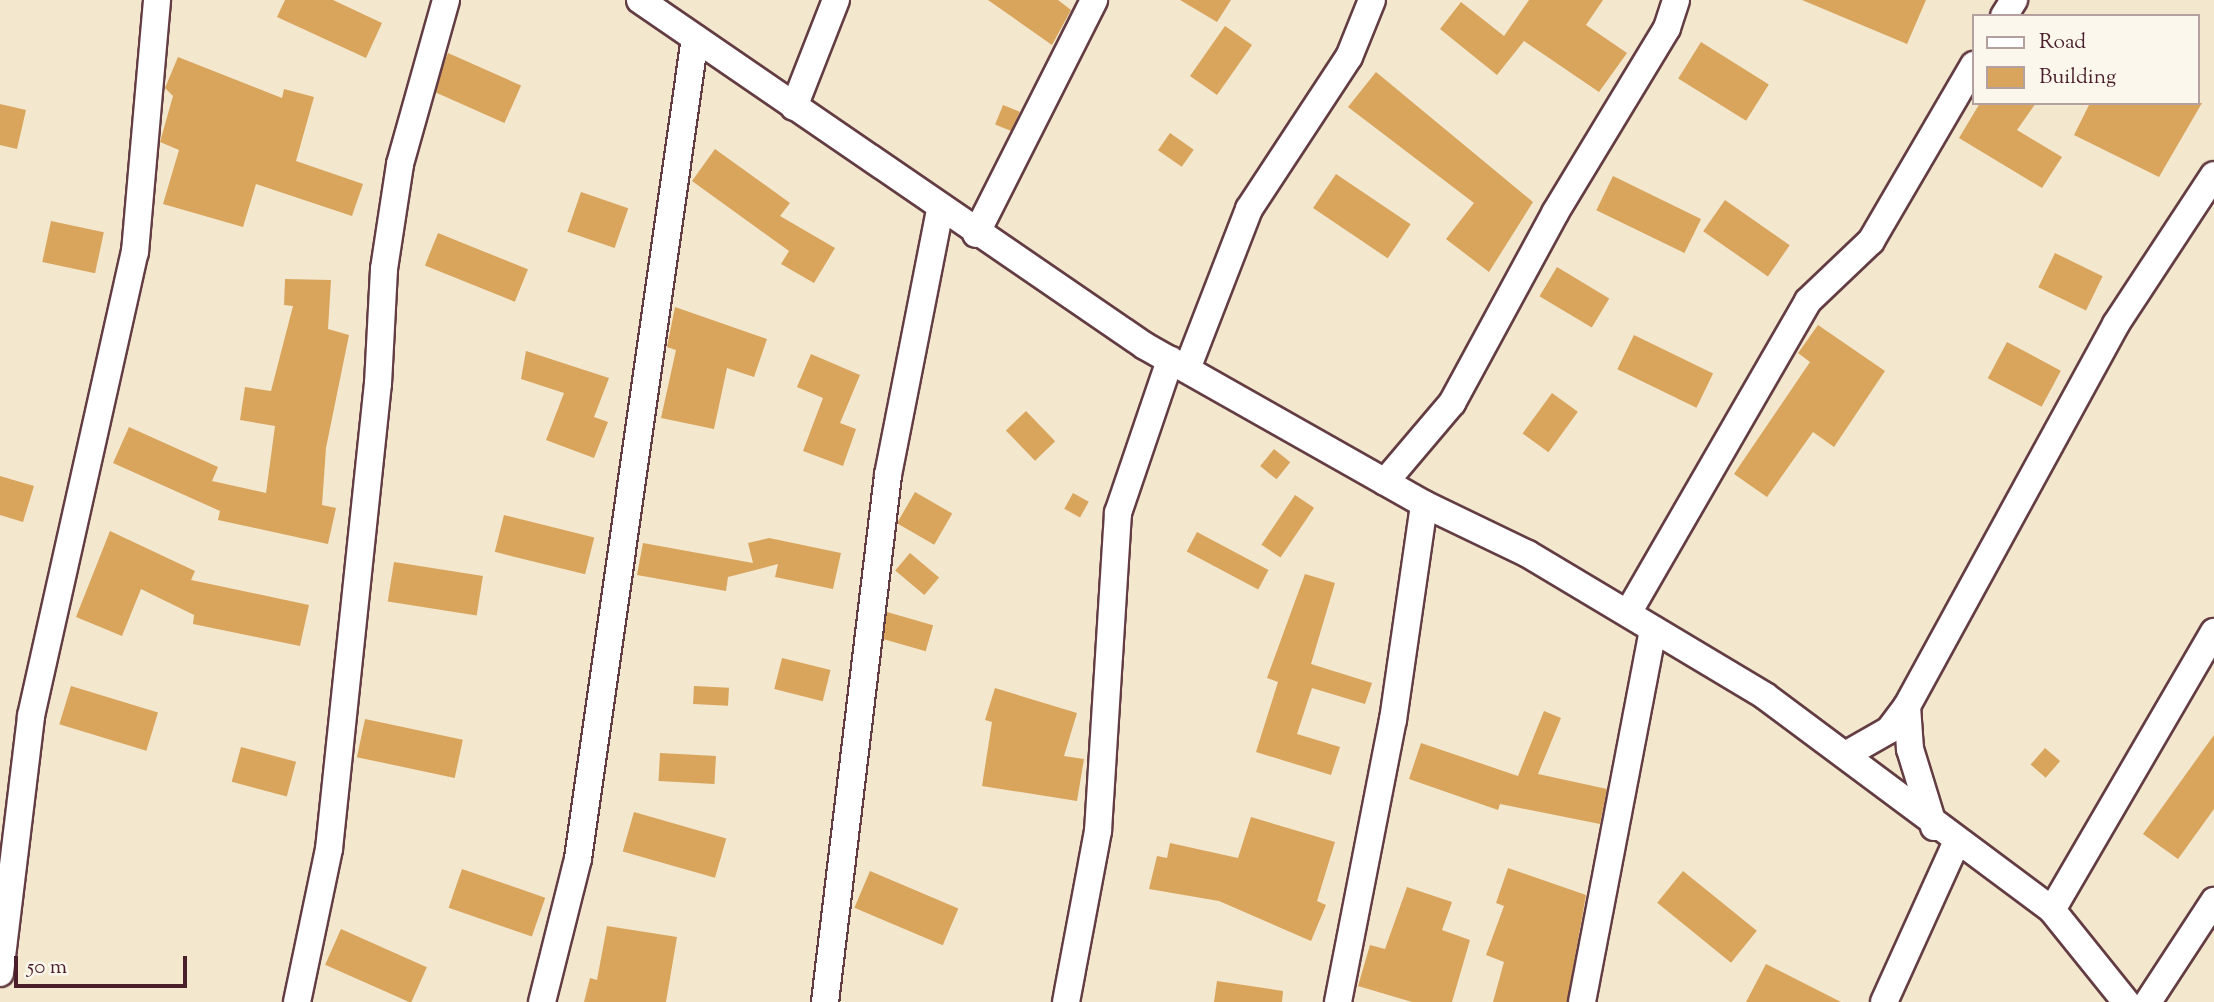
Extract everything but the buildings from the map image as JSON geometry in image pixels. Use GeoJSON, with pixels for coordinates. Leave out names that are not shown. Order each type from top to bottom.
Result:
{"type":"FeatureCollection","features":[{"type":"Feature","properties":{"kind":"street"},"geometry":{"type":"LineString","coordinates":[[0,973],[31,716],[135,252],[157,0]]}},
{"type":"Feature","properties":{"kind":"street"},"geometry":{"type":"LineString","coordinates":[[297,1002],[329,849],[377,398],[384,269],[400,164],[446,0]]}},
{"type":"Feature","properties":{"kind":"street"},"geometry":{"type":"LineString","coordinates":[[640,0],[940,209],[1178,364],[1424,504],[1528,554],[1628,613],[1847,754],[1934,827],[2052,910],[2126,1002]]}},
{"type":"Feature","properties":{"kind":"street"},"geometry":{"type":"LineString","coordinates":[[794,107],[836,0]]}},
{"type":"Feature","properties":{"kind":"street"},"geometry":{"type":"LineString","coordinates":[[976,233],[1094,0]]}},
{"type":"Feature","properties":{"kind":"street"},"geometry":{"type":"LineString","coordinates":[[1066,1002],[1098,831],[1118,513],[1178,364],[1255,197],[1319,108],[1372,0]]}},
{"type":"Feature","properties":{"kind":"street"},"geometry":{"type":"LineString","coordinates":[[1385,482],[1452,403],[1555,213],[1667,28],[1676,0]]}},
{"type":"Feature","properties":{"kind":"street"},"geometry":{"type":"LineString","coordinates":[[542,1002],[579,859],[695,38]]}},
{"type":"Feature","properties":{"kind":"street"},"geometry":{"type":"LineString","coordinates":[[1628,613],[1808,301],[1871,241],[1972,68]]}},
{"type":"Feature","properties":{"kind":"street"},"geometry":{"type":"LineString","coordinates":[[1847,754],[1889,730],[1907,706],[2116,324],[2214,175]]}},
{"type":"Feature","properties":{"kind":"street"},"geometry":{"type":"LineString","coordinates":[[825,1002],[888,475],[940,209]]}},
{"type":"Feature","properties":{"kind":"street"},"geometry":{"type":"LineString","coordinates":[[1338,1002],[1393,720],[1424,504]]}},
{"type":"Feature","properties":{"kind":"street"},"geometry":{"type":"LineString","coordinates":[[1582,1002],[1653,629]]}},
{"type":"Feature","properties":{"kind":"street"},"geometry":{"type":"LineString","coordinates":[[2052,910],[2214,632]]}},
{"type":"Feature","properties":{"kind":"street"},"geometry":{"type":"LineString","coordinates":[[1907,706],[1910,749],[1934,827]]}},
{"type":"Feature","properties":{"kind":"street"},"geometry":{"type":"LineString","coordinates":[[1884,1002],[1956,843]]}},
{"type":"Feature","properties":{"kind":"street"},"geometry":{"type":"LineString","coordinates":[[2148,1002],[2214,901]]}}]}
